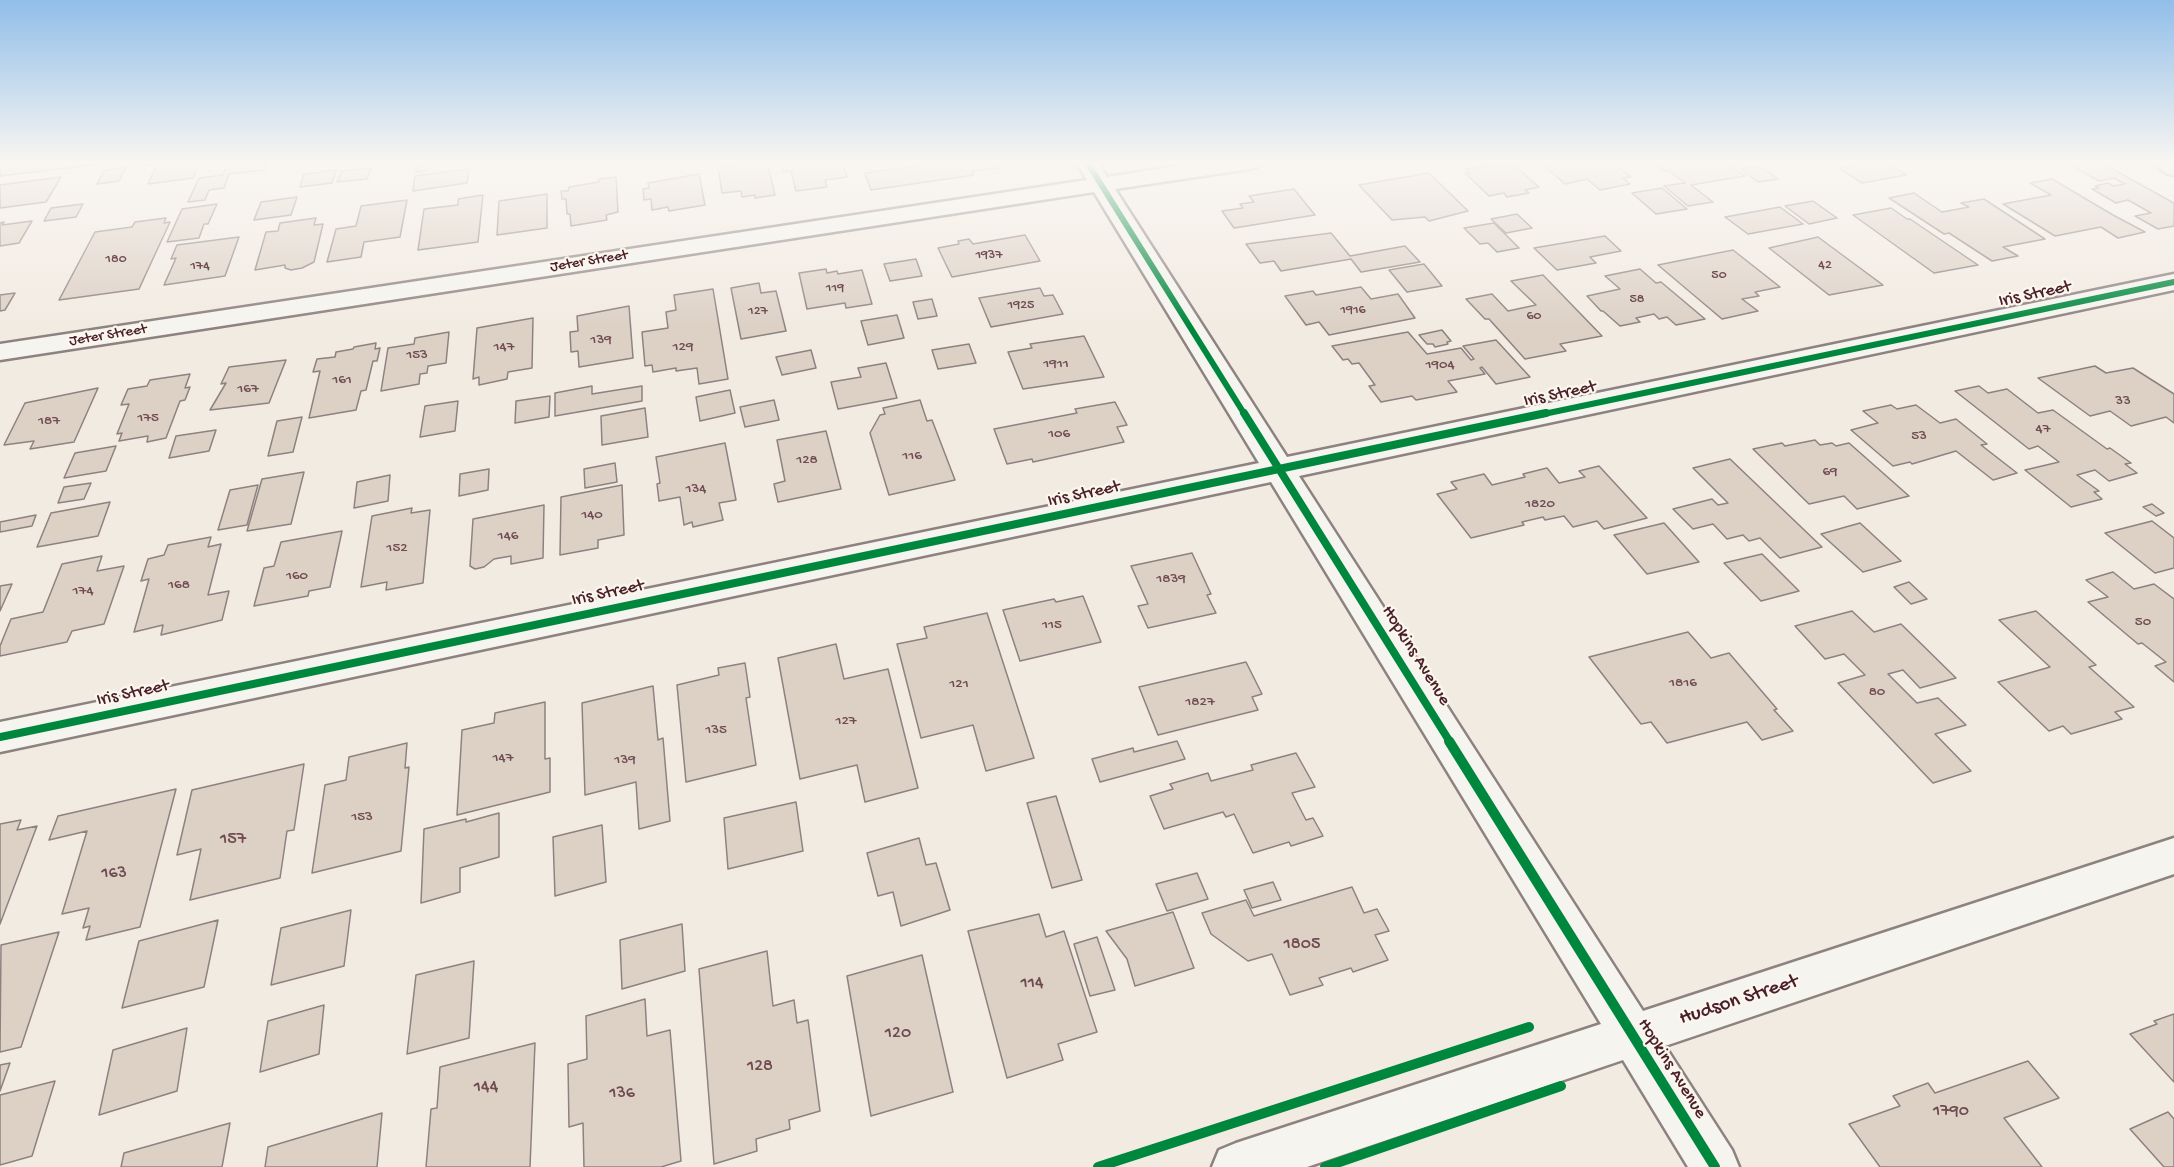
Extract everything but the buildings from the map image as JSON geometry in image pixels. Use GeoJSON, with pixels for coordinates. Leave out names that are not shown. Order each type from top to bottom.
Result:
{"type":"FeatureCollection","features":[{"type":"Feature","properties":{"kind":"street","name":"Jeter Street"},"geometry":{"type":"LineString","coordinates":[[0,352],[888,216]]}},
{"type":"Feature","properties":{"kind":"street","name":"Hopkins Avenue"},"geometry":{"type":"LineString","coordinates":[[1121,216],[1715,1167]]}},
{"type":"Feature","properties":{"kind":"street","name":"Iris Street"},"geometry":{"type":"LineString","coordinates":[[0,737],[2174,282]]}},
{"type":"Feature","properties":{"kind":"street","name":"Hudson Street"},"geometry":{"type":"LineString","coordinates":[[1236,1167],[2174,856]]}},
{"type":"Feature","properties":{"kind":"cycle path"},"geometry":{"type":"LineString","coordinates":[[1121,216],[1715,1167]]}},
{"type":"Feature","properties":{"kind":"cycle path"},"geometry":{"type":"LineString","coordinates":[[0,737],[2174,282]]}},
{"type":"Feature","properties":{"kind":"cycle path"},"geometry":{"type":"LineString","coordinates":[[1098,1167],[1529,1027]]}},
{"type":"Feature","properties":{"kind":"cycle path"},"geometry":{"type":"LineString","coordinates":[[1325,1167],[1561,1086]]}}]}
